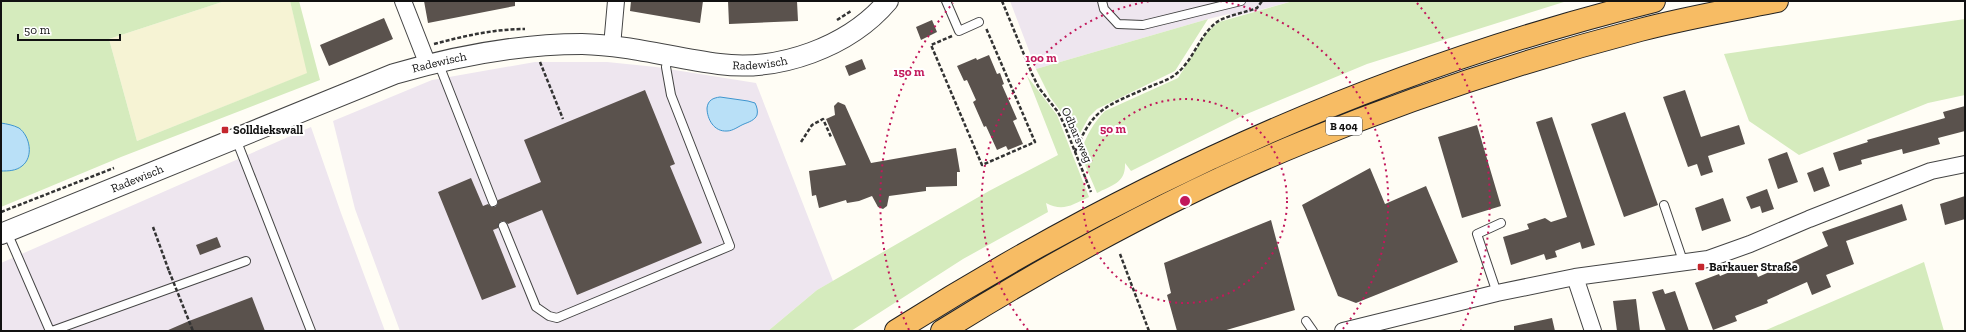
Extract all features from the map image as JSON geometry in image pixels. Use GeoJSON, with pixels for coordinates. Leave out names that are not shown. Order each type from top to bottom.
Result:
{"type":"FeatureCollection","features":[{"type":"Feature","properties":{"kind":"highway","name":"B 404"},"geometry":{"type":"LineString","coordinates":[[896,331],[1026,252],[1209,157],[1305,115],[1408,75],[1478,51],[1556,27],[1654,1]]}},
{"type":"Feature","properties":{"kind":"highway","name":"B 404"},"geometry":{"type":"LineString","coordinates":[[942,331],[1111,233],[1225,177],[1303,142],[1407,102],[1567,50],[1642,29],[1777,1]]}},
{"type":"Feature","properties":{"kind":"street"},"geometry":{"type":"LineString","coordinates":[[402,1],[433,63]]}},
{"type":"Feature","properties":{"kind":"street"},"geometry":{"type":"LineString","coordinates":[[612,46],[616,1]]}},
{"type":"Feature","properties":{"kind":"street","name":"Radewisch"},"geometry":{"type":"LineString","coordinates":[[4,232],[394,74],[433,63],[472,54],[526,46],[582,44],[612,46],[720,64],[765,63],[788,59],[808,53],[842,39],[868,22],[888,1]]}},
{"type":"Feature","properties":{"kind":"street"},"geometry":{"type":"LineString","coordinates":[[1343,331],[1496,293],[1575,277],[1684,264],[1708,259],[1750,244],[1822,213],[1931,171],[1965,164]]}},
{"type":"Feature","properties":{"kind":"street"},"geometry":{"type":"LineString","coordinates":[[1575,277],[1593,331]]}},
{"type":"Feature","properties":{"kind":"lane"},"geometry":{"type":"LineString","coordinates":[[946,1],[959,31],[980,22]]}},
{"type":"Feature","properties":{"kind":"lane"},"geometry":{"type":"LineString","coordinates":[[1102,1],[1104,9],[1118,24],[1142,25],[1241,1]]}},
{"type":"Feature","properties":{"kind":"lane"},"geometry":{"type":"LineString","coordinates":[[503,226],[536,308],[549,316],[558,318],[730,246],[671,95],[666,67],[668,55]]}},
{"type":"Feature","properties":{"kind":"lane"},"geometry":{"type":"LineString","coordinates":[[433,63],[493,202]]}},
{"type":"Feature","properties":{"kind":"lane"},"geometry":{"type":"LineString","coordinates":[[236,139],[311,331]]}},
{"type":"Feature","properties":{"kind":"lane"},"geometry":{"type":"LineString","coordinates":[[1664,205],[1684,264]]}},
{"type":"Feature","properties":{"kind":"lane"},"geometry":{"type":"LineString","coordinates":[[1496,293],[1477,234],[1500,223]]}},
{"type":"Feature","properties":{"kind":"lane"},"geometry":{"type":"LineString","coordinates":[[4,232],[51,331],[246,261]]}},
{"type":"Feature","properties":{"kind":"lane"},"geometry":{"type":"LineString","coordinates":[[1306,321],[1313,331]]}},
{"type":"Feature","properties":{"kind":"path","name":"Odbarsweg"},"geometry":{"type":"LineString","coordinates":[[1002,1],[1039,88],[1058,112],[1076,152],[1091,192]]}},
{"type":"Feature","properties":{"kind":"path"},"geometry":{"type":"LineString","coordinates":[[1076,152],[1086,130],[1100,111],[1116,102],[1171,78],[1185,66],[1204,36],[1218,21],[1257,8],[1262,1]]}},
{"type":"Feature","properties":{"kind":"path"},"geometry":{"type":"LineString","coordinates":[[959,31],[931,45],[982,165],[1035,142],[984,22],[980,22]]}},
{"type":"Feature","properties":{"kind":"path"},"geometry":{"type":"LineString","coordinates":[[539,59],[563,119]]}},
{"type":"Feature","properties":{"kind":"path"},"geometry":{"type":"LineString","coordinates":[[801,142],[812,125],[823,119],[831,137]]}},
{"type":"Feature","properties":{"kind":"path"},"geometry":{"type":"LineString","coordinates":[[153,227],[169,271],[194,331]]}},
{"type":"Feature","properties":{"kind":"path"},"geometry":{"type":"LineString","coordinates":[[1120,254],[1149,331]]}},
{"type":"Feature","properties":{"kind":"shaded area"},"geometry":{"type":"Polygon","coordinates":[[[225,1],[290,1],[308,73],[137,141],[109,39],[225,1]]]}},
{"type":"Feature","properties":{"kind":"shaded area"},"geometry":{"type":"Polygon","coordinates":[[[1010,1],[1293,1],[1230,18],[1229,14],[1208,19],[1036,69],[1010,1]]]}},
{"type":"Feature","properties":{"kind":"shaded area"},"geometry":{"type":"Polygon","coordinates":[[[535,62],[607,62],[656,67],[756,83],[833,281],[817,290],[768,331],[400,331],[355,209],[333,121],[432,80],[535,62]]]}},
{"type":"Feature","properties":{"kind":"shaded area"},"geometry":{"type":"Polygon","coordinates":[[[311,127],[385,331],[1,331],[1,263],[311,127]]]}},
{"type":"Feature","properties":{"kind":"green space"},"geometry":{"type":"Polygon","coordinates":[[[1,1],[225,1],[109,39],[137,141],[307,73],[290,1],[299,1],[320,80],[121,157],[1,207],[1,171],[13,170],[29,148],[26,138],[20,131],[16,128],[1,123],[1,1]]]}},
{"type":"Feature","properties":{"kind":"green space"},"geometry":{"type":"Polygon","coordinates":[[[1293,1],[1567,1],[1367,64],[1242,116],[1131,171],[1125,163],[1125,170],[1121,179],[1097,193],[1080,153],[1090,130],[1105,111],[1178,78],[1207,32],[1219,22],[1293,1]]]}},
{"type":"Feature","properties":{"kind":"green space"},"geometry":{"type":"Polygon","coordinates":[[[1208,19],[1175,71],[1097,109],[1089,117],[1074,144],[1064,116],[1050,97],[1036,69],[1208,19]]]}},
{"type":"Feature","properties":{"kind":"green space"},"geometry":{"type":"Polygon","coordinates":[[[1965,19],[1965,95],[1928,103],[1799,155],[1749,121],[1724,54],[1965,19]]]}},
{"type":"Feature","properties":{"kind":"green space"},"geometry":{"type":"Polygon","coordinates":[[[1027,76],[1057,115],[1089,197],[1072,205],[1063,207],[1052,206],[1046,203],[1048,212],[963,259],[851,331],[768,331],[817,290],[989,191],[1058,155],[1027,76]]]}},
{"type":"Feature","properties":{"kind":"green space"},"geometry":{"type":"Polygon","coordinates":[[[1924,262],[1944,331],[1764,331],[1924,262]]]}},
{"type":"Feature","properties":{"kind":"water"},"geometry":{"type":"Polygon","coordinates":[[[720,97],[755,103],[757,115],[752,121],[731,130],[722,131],[712,124],[707,112],[708,103],[715,98],[720,97]]]}},
{"type":"Feature","properties":{"kind":"water"},"geometry":{"type":"Polygon","coordinates":[[[1,123],[19,128],[26,136],[28,141],[29,152],[26,162],[20,168],[15,170],[1,171],[1,123]]]}},
{"type":"Feature","properties":{"kind":"building"},"geometry":{"type":"Polygon","coordinates":[[[424,1],[515,1],[515,6],[428,23],[424,1]]]}},
{"type":"Feature","properties":{"kind":"building"},"geometry":{"type":"Polygon","coordinates":[[[631,1],[703,1],[700,23],[630,11],[631,1]]]}},
{"type":"Feature","properties":{"kind":"building"},"geometry":{"type":"Polygon","coordinates":[[[728,1],[797,1],[798,21],[729,24],[728,1]]]}},
{"type":"Feature","properties":{"kind":"building"},"geometry":{"type":"Polygon","coordinates":[[[384,18],[393,39],[329,66],[320,45],[384,18]]]}},
{"type":"Feature","properties":{"kind":"building"},"geometry":{"type":"Polygon","coordinates":[[[932,20],[937,32],[921,40],[916,27],[932,20]]]}},
{"type":"Feature","properties":{"kind":"building"},"geometry":{"type":"Polygon","coordinates":[[[989,55],[997,74],[1000,73],[1004,84],[1002,85],[1017,119],[1013,121],[1023,144],[1008,150],[1006,146],[997,150],[986,126],[984,127],[973,102],[976,100],[967,80],[964,81],[957,66],[976,58],[977,60],[989,55]]]}},
{"type":"Feature","properties":{"kind":"building"},"geometry":{"type":"Polygon","coordinates":[[[862,59],[866,69],[849,76],[845,66],[862,59]]]}},
{"type":"Feature","properties":{"kind":"building"},"geometry":{"type":"Polygon","coordinates":[[[645,90],[675,164],[670,166],[702,243],[577,295],[542,210],[508,224],[501,221],[498,228],[493,230],[516,287],[482,300],[438,192],[471,178],[483,206],[488,204],[495,207],[498,200],[541,182],[524,140],[645,90]]]}},
{"type":"Feature","properties":{"kind":"building"},"geometry":{"type":"Polygon","coordinates":[[[1685,90],[1701,137],[1739,125],[1745,144],[1708,156],[1713,172],[1701,176],[1697,164],[1688,167],[1663,97],[1685,90]]]}},
{"type":"Feature","properties":{"kind":"building"},"geometry":{"type":"Polygon","coordinates":[[[838,102],[845,105],[871,163],[956,148],[960,172],[957,172],[957,186],[926,187],[926,191],[889,196],[887,206],[883,209],[878,207],[872,196],[859,201],[847,203],[846,200],[819,208],[816,195],[812,196],[809,171],[846,165],[826,119],[835,115],[834,106],[838,102]]]}},
{"type":"Feature","properties":{"kind":"building"},"geometry":{"type":"Polygon","coordinates":[[[1965,106],[1965,131],[1938,138],[1940,144],[1903,154],[1902,149],[1861,160],[1862,164],[1839,171],[1833,153],[1868,142],[1867,140],[1945,118],[1943,112],[1965,106]]]}},
{"type":"Feature","properties":{"kind":"building"},"geometry":{"type":"Polygon","coordinates":[[[1625,112],[1658,205],[1624,217],[1591,124],[1625,112]]]}},
{"type":"Feature","properties":{"kind":"building"},"geometry":{"type":"Polygon","coordinates":[[[1552,117],[1595,245],[1582,249],[1580,242],[1555,251],[1557,257],[1546,260],[1544,254],[1511,265],[1503,237],[1529,229],[1527,224],[1545,218],[1551,222],[1567,217],[1536,122],[1552,117]]]}},
{"type":"Feature","properties":{"kind":"building"},"geometry":{"type":"Polygon","coordinates":[[[1477,125],[1501,206],[1462,218],[1438,137],[1477,125]]]}},
{"type":"Feature","properties":{"kind":"building"},"geometry":{"type":"Polygon","coordinates":[[[1787,152],[1798,182],[1778,189],[1768,159],[1787,152]]]}},
{"type":"Feature","properties":{"kind":"building"},"geometry":{"type":"Polygon","coordinates":[[[1823,167],[1830,186],[1814,192],[1807,173],[1823,167]]]}},
{"type":"Feature","properties":{"kind":"building"},"geometry":{"type":"Polygon","coordinates":[[[1370,168],[1385,204],[1426,186],[1458,262],[1356,303],[1338,296],[1302,205],[1370,168]]]}},
{"type":"Feature","properties":{"kind":"building"},"geometry":{"type":"Polygon","coordinates":[[[1767,189],[1774,209],[1762,213],[1760,206],[1751,209],[1746,197],[1767,189]]]}},
{"type":"Feature","properties":{"kind":"building"},"geometry":{"type":"Polygon","coordinates":[[[1965,196],[1965,219],[1945,225],[1940,204],[1965,196]]]}},
{"type":"Feature","properties":{"kind":"building"},"geometry":{"type":"Polygon","coordinates":[[[1723,198],[1731,221],[1702,231],[1695,208],[1723,198]]]}},
{"type":"Feature","properties":{"kind":"building"},"geometry":{"type":"Polygon","coordinates":[[[1902,204],[1907,220],[1846,241],[1854,264],[1826,275],[1831,287],[1812,295],[1807,282],[1767,300],[1768,303],[1735,316],[1737,321],[1713,330],[1695,283],[1719,274],[1720,276],[1752,263],[1758,277],[1828,246],[1822,232],[1902,204]]]}},
{"type":"Feature","properties":{"kind":"building"},"geometry":{"type":"Polygon","coordinates":[[[1271,220],[1295,310],[1223,331],[1177,331],[1167,295],[1171,293],[1164,263],[1271,220]]]}},
{"type":"Feature","properties":{"kind":"building"},"geometry":{"type":"Polygon","coordinates":[[[217,237],[221,247],[200,255],[196,245],[217,237]]]}},
{"type":"Feature","properties":{"kind":"building"},"geometry":{"type":"Polygon","coordinates":[[[1663,289],[1665,294],[1675,291],[1689,331],[1666,331],[1652,292],[1663,289]]]}},
{"type":"Feature","properties":{"kind":"building"},"geometry":{"type":"Polygon","coordinates":[[[252,297],[265,331],[166,331],[189,321],[252,297]]]}},
{"type":"Feature","properties":{"kind":"building"},"geometry":{"type":"Polygon","coordinates":[[[1636,299],[1640,331],[1617,331],[1613,301],[1636,299]]]}},
{"type":"Feature","properties":{"kind":"building"},"geometry":{"type":"Polygon","coordinates":[[[1552,318],[1555,331],[1514,331],[1514,326],[1552,318]]]}},
{"type":"Feature","properties":{"kind":"place","name":"Solldiekswall"},"geometry":{"type":"Point","coordinates":[225,130]}},
{"type":"Feature","properties":{"kind":"place","name":"Barkauer Straße"},"geometry":{"type":"Point","coordinates":[1701,267]}}]}
